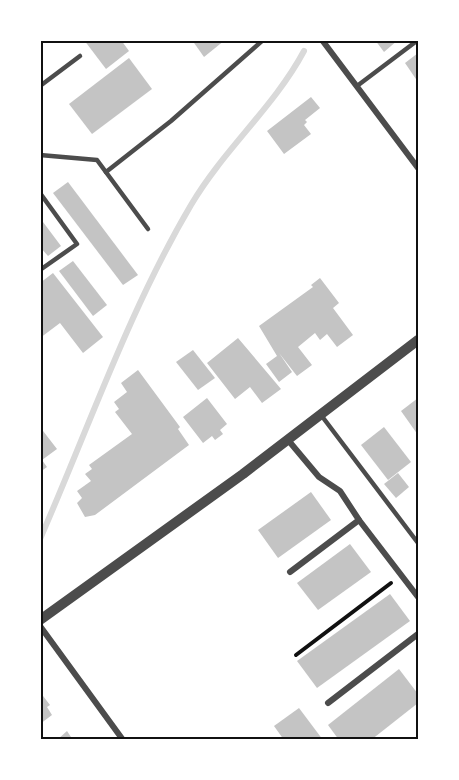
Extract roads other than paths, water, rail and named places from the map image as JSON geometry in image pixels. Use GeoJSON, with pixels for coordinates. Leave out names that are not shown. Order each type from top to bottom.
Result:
{"type":"FeatureCollection","features":[{"type":"Feature","properties":{"kind":"street"},"geometry":{"type":"LineString","coordinates":[[322,40],[418,168]]}},
{"type":"Feature","properties":{"kind":"street"},"geometry":{"type":"LineString","coordinates":[[40,620],[288,440],[418,340]]}},
{"type":"Feature","properties":{"kind":"street"},"geometry":{"type":"LineString","coordinates":[[288,440],[319,477],[340,490],[359,520],[418,597]]}},
{"type":"Feature","properties":{"kind":"street"},"geometry":{"type":"LineString","coordinates":[[290,572],[359,520]]}},
{"type":"Feature","properties":{"kind":"street"},"geometry":{"type":"LineString","coordinates":[[40,626],[123,740]]}},
{"type":"Feature","properties":{"kind":"street"},"geometry":{"type":"LineString","coordinates":[[328,703],[418,634]]}},
{"type":"Feature","properties":{"kind":"lane"},"geometry":{"type":"LineString","coordinates":[[106,172],[180,114],[263,40]]}},
{"type":"Feature","properties":{"kind":"lane"},"geometry":{"type":"LineString","coordinates":[[357,86],[418,40]]}},
{"type":"Feature","properties":{"kind":"lane"},"geometry":{"type":"LineString","coordinates":[[40,86],[80,56]]}},
{"type":"Feature","properties":{"kind":"lane"},"geometry":{"type":"LineString","coordinates":[[40,155],[97,160],[148,229]]}},
{"type":"Feature","properties":{"kind":"lane"},"geometry":{"type":"LineString","coordinates":[[40,194],[77,244],[40,270]]}},
{"type":"Feature","properties":{"kind":"lane"},"geometry":{"type":"LineString","coordinates":[[321,415],[418,543]]}},
{"type":"Feature","properties":{"kind":"waterway"},"geometry":{"type":"LineString","coordinates":[[40,539],[129,327],[169,245],[204,185],[278,91],[304,51]]}}]}
